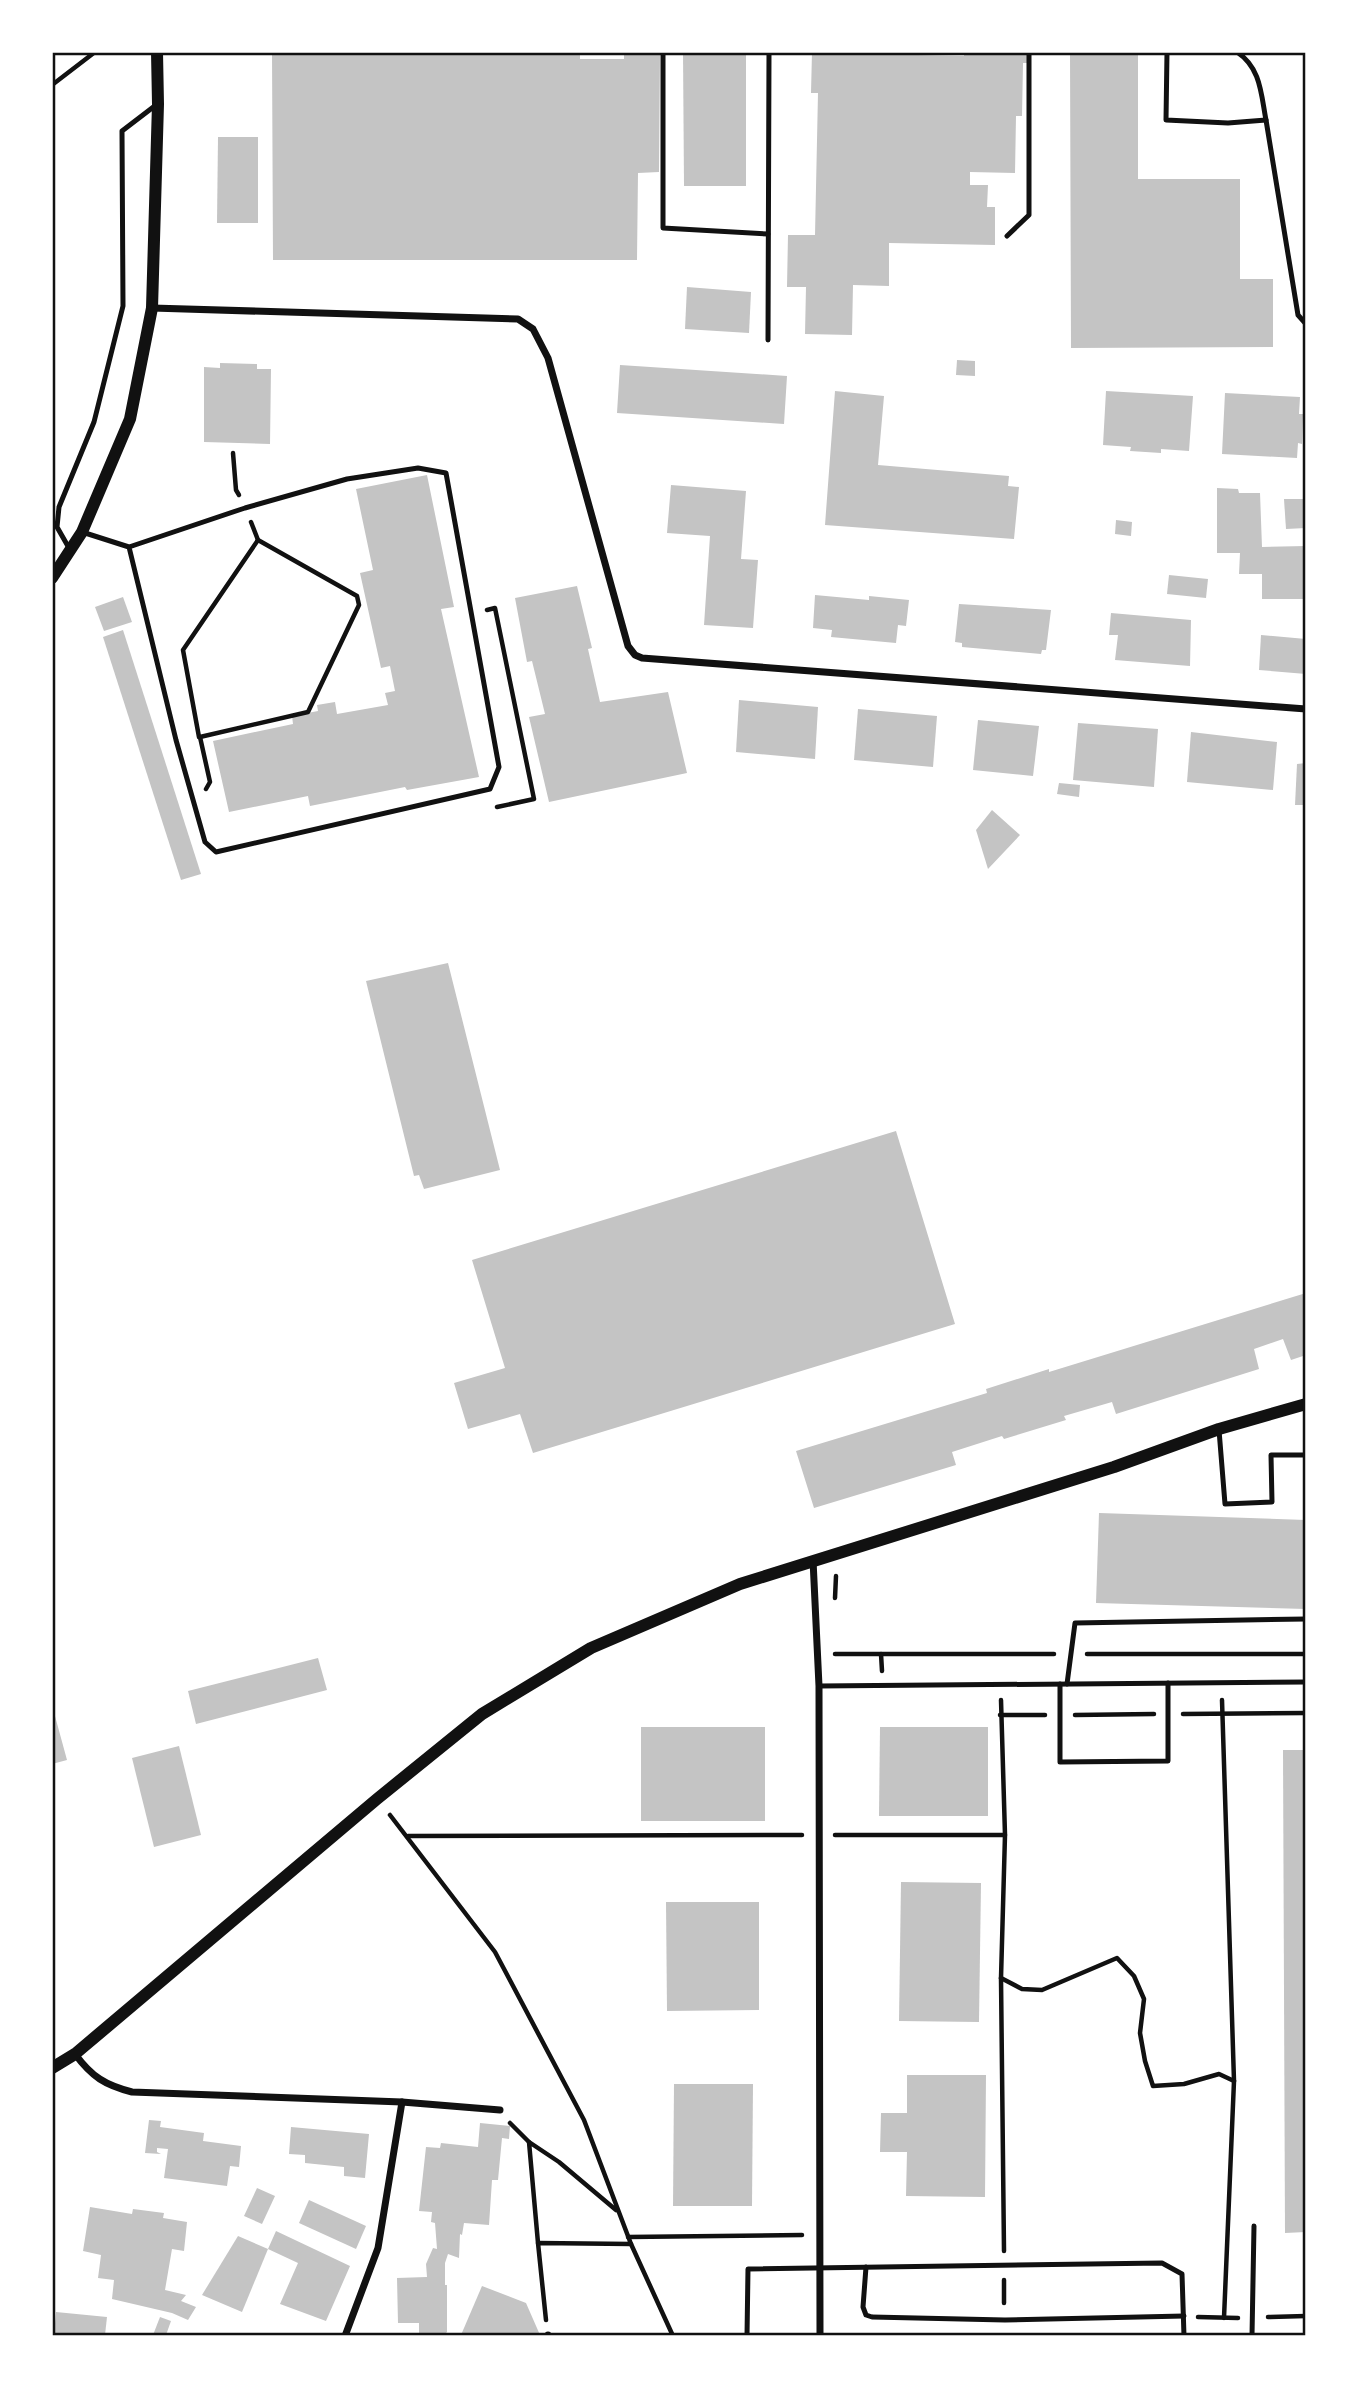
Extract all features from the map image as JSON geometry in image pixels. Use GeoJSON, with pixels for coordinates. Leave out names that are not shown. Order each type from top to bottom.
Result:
{"type":"FeatureCollection","features":[{"type":"Feature","properties":{"kind":"street"},"geometry":{"type":"LineString","coordinates":[[52,578],[82,532],[130,419],[152,308],[157,52]]}},
{"type":"Feature","properties":{"kind":"street"},"geometry":{"type":"LineString","coordinates":[[152,308],[518,319],[526,324],[533,329],[548,358],[628,646],[642,658],[1306,709]]}},
{"type":"Feature","properties":{"kind":"street"},"geometry":{"type":"LineString","coordinates":[[52,2068],[75,2054],[482,1714],[591,1648],[740,1584],[1114,1466],[1219,1429],[1306,1404]]}},
{"type":"Feature","properties":{"kind":"street"},"geometry":{"type":"LineString","coordinates":[[813,1560],[819,1686],[820,2336]]}},
{"type":"Feature","properties":{"kind":"street"},"geometry":{"type":"LineString","coordinates":[[75,2054],[84,2067],[106,2085],[132,2092],[402,2102],[500,2110]]}},
{"type":"Feature","properties":{"kind":"street"},"geometry":{"type":"LineString","coordinates":[[345,2336],[379,2248],[402,2102]]}},
{"type":"Feature","properties":{"kind":"lane"},"geometry":{"type":"LineString","coordinates":[[663,52],[663,228],[768,234]]}},
{"type":"Feature","properties":{"kind":"lane"},"geometry":{"type":"LineString","coordinates":[[768,340],[769,52]]}},
{"type":"Feature","properties":{"kind":"lane"},"geometry":{"type":"LineString","coordinates":[[1007,236],[1029,215],[1029,52]]}},
{"type":"Feature","properties":{"kind":"lane"},"geometry":{"type":"LineString","coordinates":[[1167,52],[1166,120],[1228,123],[1266,120]]}},
{"type":"Feature","properties":{"kind":"lane"},"geometry":{"type":"LineString","coordinates":[[1237,52],[1250,61],[1260,87],[1298,315],[1306,324]]}},
{"type":"Feature","properties":{"kind":"lane"},"geometry":{"type":"LineString","coordinates":[[71,550],[57,527],[59,507],[94,422],[123,306],[121,131],[158,104]]}},
{"type":"Feature","properties":{"kind":"lane"},"geometry":{"type":"LineString","coordinates":[[82,532],[129,547],[245,508],[347,479],[418,468],[446,473],[499,767],[490,789],[216,852],[205,842],[176,740],[129,547]]}},
{"type":"Feature","properties":{"kind":"lane"},"geometry":{"type":"LineString","coordinates":[[1219,1429],[1225,1504],[1272,1502],[1271,1455],[1306,1455]]}},
{"type":"Feature","properties":{"kind":"lane"},"geometry":{"type":"LineString","coordinates":[[1168,1683],[1168,1761],[1060,1762],[1063,1684],[1075,1623],[1306,1619]]}},
{"type":"Feature","properties":{"kind":"lane"},"geometry":{"type":"LineString","coordinates":[[819,1686],[1306,1682]]}},
{"type":"Feature","properties":{"kind":"lane"},"geometry":{"type":"LineString","coordinates":[[1252,2336],[1254,2226]]}},
{"type":"Feature","properties":{"kind":"lane"},"geometry":{"type":"LineString","coordinates":[[747,2336],[748,2269],[1162,2263],[1182,2274],[1184,2336]]}},
{"type":"Feature","properties":{"kind":"lane"},"geometry":{"type":"LineString","coordinates":[[866,2267],[863,2306],[866,2315],[1004,2320],[1184,2316]]}},
{"type":"Feature","properties":{"kind":"path"},"geometry":{"type":"LineString","coordinates":[[52,85],[95,52]]}},
{"type":"Feature","properties":{"kind":"path"},"geometry":{"type":"LineString","coordinates":[[176,740],[308,712],[359,605],[356,596],[258,540],[236,489],[233,453]]}},
{"type":"Feature","properties":{"kind":"path"},"geometry":{"type":"LineString","coordinates":[[205,791],[210,782],[183,650],[258,540]]}},
{"type":"Feature","properties":{"kind":"path"},"geometry":{"type":"LineString","coordinates":[[473,613],[495,608],[534,799],[493,807]]}},
{"type":"Feature","properties":{"kind":"path"},"geometry":{"type":"LineString","coordinates":[[1221,1682],[1234,2081],[1224,2318]]}},
{"type":"Feature","properties":{"kind":"path"},"geometry":{"type":"LineString","coordinates":[[1002,1684],[1000,1715],[1005,1835],[1001,1978],[1004,2320]]}},
{"type":"Feature","properties":{"kind":"path"},"geometry":{"type":"LineString","coordinates":[[377,1799],[495,1952],[584,2120],[617,2211],[673,2336]]}},
{"type":"Feature","properties":{"kind":"path"},"geometry":{"type":"LineString","coordinates":[[407,1836],[1005,1835]]}},
{"type":"Feature","properties":{"kind":"path"},"geometry":{"type":"LineString","coordinates":[[1001,1978],[1022,1989],[1042,1990],[1117,1958],[1134,1976],[1144,1998],[1140,2033],[1144,2061],[1153,2086],[1184,2084],[1219,2074],[1234,2081]]}},
{"type":"Feature","properties":{"kind":"path"},"geometry":{"type":"LineString","coordinates":[[500,2110],[518,2134],[559,2162],[617,2211]]}},
{"type":"Feature","properties":{"kind":"path"},"geometry":{"type":"LineString","coordinates":[[529,2141],[548,2335]]}},
{"type":"Feature","properties":{"kind":"path"},"geometry":{"type":"LineString","coordinates":[[628,2237],[819,2235]]}},
{"type":"Feature","properties":{"kind":"path"},"geometry":{"type":"LineString","coordinates":[[538,2243],[631,2244]]}},
{"type":"Feature","properties":{"kind":"building"},"geometry":{"type":"Polygon","coordinates":[[[272,52],[580,52],[580,59],[624,59],[624,53],[660,53],[659,172],[638,173],[637,260],[273,260],[272,52]]]}},
{"type":"Feature","properties":{"kind":"building"},"geometry":{"type":"Polygon","coordinates":[[[683,52],[746,52],[746,186],[684,186],[683,52]]]}},
{"type":"Feature","properties":{"kind":"building"},"geometry":{"type":"Polygon","coordinates":[[[812,52],[917,52],[917,55],[964,56],[964,52],[1027,52],[1027,63],[1023,63],[1022,116],[1016,116],[1015,173],[970,172],[970,185],[988,185],[987,207],[995,207],[995,245],[889,243],[889,286],[853,285],[852,335],[805,334],[806,287],[787,287],[788,235],[815,235],[818,93],[811,93],[812,52]]]}},
{"type":"Feature","properties":{"kind":"building"},"geometry":{"type":"Polygon","coordinates":[[[1070,52],[1138,52],[1138,179],[1240,179],[1240,279],[1273,279],[1273,347],[1071,348],[1070,52]]]}},
{"type":"Feature","properties":{"kind":"building"},"geometry":{"type":"Polygon","coordinates":[[[218,137],[258,137],[258,223],[217,223],[218,137]]]}},
{"type":"Feature","properties":{"kind":"building"},"geometry":{"type":"Polygon","coordinates":[[[687,287],[751,292],[749,333],[685,329],[687,287]]]}},
{"type":"Feature","properties":{"kind":"building"},"geometry":{"type":"Polygon","coordinates":[[[957,360],[975,361],[975,376],[956,375],[957,360]]]}},
{"type":"Feature","properties":{"kind":"building"},"geometry":{"type":"Polygon","coordinates":[[[220,363],[257,364],[257,369],[271,369],[270,444],[204,442],[204,367],[220,368],[220,363]]]}},
{"type":"Feature","properties":{"kind":"building"},"geometry":{"type":"Polygon","coordinates":[[[620,365],[787,376],[784,424],[617,413],[620,365]]]}},
{"type":"Feature","properties":{"kind":"building"},"geometry":{"type":"Polygon","coordinates":[[[835,391],[884,396],[878,465],[1009,476],[1008,486],[1019,487],[1014,539],[825,525],[835,391]]]}},
{"type":"Feature","properties":{"kind":"building"},"geometry":{"type":"Polygon","coordinates":[[[1106,391],[1193,396],[1189,451],[1130,451],[1131,447],[1103,445],[1106,391]]]}},
{"type":"Feature","properties":{"kind":"building"},"geometry":{"type":"Polygon","coordinates":[[[1225,393],[1300,397],[1299,414],[1303,414],[1302,444],[1298,443],[1297,458],[1222,454],[1225,393]]]}},
{"type":"Feature","properties":{"kind":"building"},"geometry":{"type":"Polygon","coordinates":[[[427,475],[454,607],[441,609],[479,777],[407,790],[405,787],[310,806],[308,796],[229,812],[213,741],[293,724],[292,716],[318,711],[317,705],[335,702],[337,714],[388,705],[385,693],[395,691],[390,666],[381,668],[360,573],[373,570],[356,489],[427,475]]]}},
{"type":"Feature","properties":{"kind":"building"},"geometry":{"type":"Polygon","coordinates":[[[671,485],[746,491],[741,559],[758,560],[753,628],[704,625],[710,536],[667,533],[671,485]]]}},
{"type":"Feature","properties":{"kind":"building"},"geometry":{"type":"Polygon","coordinates":[[[1217,488],[1238,489],[1239,493],[1260,493],[1262,547],[1306,546],[1306,599],[1262,599],[1262,574],[1239,574],[1240,553],[1217,553],[1217,488]]]}},
{"type":"Feature","properties":{"kind":"building"},"geometry":{"type":"Polygon","coordinates":[[[1284,499],[1306,499],[1306,528],[1286,529],[1284,499]]]}},
{"type":"Feature","properties":{"kind":"building"},"geometry":{"type":"Polygon","coordinates":[[[1116,520],[1132,522],[1131,536],[1115,534],[1116,520]]]}},
{"type":"Feature","properties":{"kind":"building"},"geometry":{"type":"Polygon","coordinates":[[[1169,575],[1208,579],[1206,598],[1167,594],[1169,575]]]}},
{"type":"Feature","properties":{"kind":"building"},"geometry":{"type":"Polygon","coordinates":[[[577,586],[592,648],[588,649],[600,702],[668,692],[687,773],[549,802],[529,717],[545,714],[532,661],[527,662],[515,598],[577,586]]]}},
{"type":"Feature","properties":{"kind":"building"},"geometry":{"type":"Polygon","coordinates":[[[815,595],[869,600],[869,596],[909,600],[906,626],[898,625],[896,643],[831,637],[832,630],[813,628],[815,595]]]}},
{"type":"Feature","properties":{"kind":"building"},"geometry":{"type":"Polygon","coordinates":[[[123,597],[132,622],[104,631],[95,607],[123,597]]]}},
{"type":"Feature","properties":{"kind":"building"},"geometry":{"type":"Polygon","coordinates":[[[959,604],[1051,610],[1046,650],[1042,650],[1041,654],[962,647],[962,643],[955,642],[959,604]]]}},
{"type":"Feature","properties":{"kind":"building"},"geometry":{"type":"Polygon","coordinates":[[[1111,613],[1191,620],[1190,666],[1115,660],[1118,635],[1109,635],[1111,613]]]}},
{"type":"Feature","properties":{"kind":"building"},"geometry":{"type":"Polygon","coordinates":[[[123,630],[201,874],[181,880],[103,637],[123,630]]]}},
{"type":"Feature","properties":{"kind":"building"},"geometry":{"type":"Polygon","coordinates":[[[1261,635],[1306,639],[1306,674],[1259,670],[1261,635]]]}},
{"type":"Feature","properties":{"kind":"building"},"geometry":{"type":"Polygon","coordinates":[[[739,700],[818,707],[815,759],[736,752],[739,700]]]}},
{"type":"Feature","properties":{"kind":"building"},"geometry":{"type":"Polygon","coordinates":[[[858,709],[937,716],[933,767],[854,760],[858,709]]]}},
{"type":"Feature","properties":{"kind":"building"},"geometry":{"type":"Polygon","coordinates":[[[978,720],[1039,726],[1033,776],[973,770],[978,720]]]}},
{"type":"Feature","properties":{"kind":"building"},"geometry":{"type":"Polygon","coordinates":[[[1078,723],[1158,729],[1154,787],[1073,780],[1078,723]]]}},
{"type":"Feature","properties":{"kind":"building"},"geometry":{"type":"Polygon","coordinates":[[[1191,732],[1277,742],[1273,790],[1187,782],[1191,732]]]}},
{"type":"Feature","properties":{"kind":"building"},"geometry":{"type":"Polygon","coordinates":[[[1306,763],[1306,805],[1295,805],[1297,764],[1306,763]]]}},
{"type":"Feature","properties":{"kind":"building"},"geometry":{"type":"Polygon","coordinates":[[[1059,783],[1080,785],[1079,797],[1057,794],[1059,783]]]}},
{"type":"Feature","properties":{"kind":"building"},"geometry":{"type":"Polygon","coordinates":[[[992,810],[1020,835],[988,869],[976,830],[992,810]]]}},
{"type":"Feature","properties":{"kind":"building"},"geometry":{"type":"Polygon","coordinates":[[[448,963],[500,1170],[424,1189],[419,1175],[414,1176],[366,981],[448,963]]]}},
{"type":"Feature","properties":{"kind":"building"},"geometry":{"type":"Polygon","coordinates":[[[896,1131],[955,1324],[533,1453],[520,1414],[468,1429],[454,1383],[505,1368],[472,1260],[896,1131]]]}},
{"type":"Feature","properties":{"kind":"building"},"geometry":{"type":"Polygon","coordinates":[[[1306,1293],[1306,1355],[1291,1360],[1283,1339],[1254,1349],[1259,1369],[1116,1414],[1112,1402],[1064,1416],[1066,1420],[952,1452],[956,1465],[814,1508],[796,1451],[987,1393],[986,1389],[1049,1369],[1049,1372],[1306,1293]]]}},
{"type":"Feature","properties":{"kind":"building"},"geometry":{"type":"Polygon","coordinates":[[[1099,1513],[1306,1520],[1306,1609],[1096,1603],[1099,1513]]]}},
{"type":"Feature","properties":{"kind":"building"},"geometry":{"type":"Polygon","coordinates":[[[318,1658],[327,1690],[196,1724],[188,1691],[318,1658]]]}},
{"type":"Feature","properties":{"kind":"building"},"geometry":{"type":"Polygon","coordinates":[[[52,1705],[67,1760],[52,1764],[52,1705]]]}},
{"type":"Feature","properties":{"kind":"building"},"geometry":{"type":"Polygon","coordinates":[[[641,1727],[765,1727],[765,1821],[641,1821],[641,1727]]]}},
{"type":"Feature","properties":{"kind":"building"},"geometry":{"type":"Polygon","coordinates":[[[880,1727],[988,1727],[988,1816],[879,1816],[880,1727]]]}},
{"type":"Feature","properties":{"kind":"building"},"geometry":{"type":"Polygon","coordinates":[[[179,1746],[201,1835],[154,1847],[132,1758],[179,1746]]]}},
{"type":"Feature","properties":{"kind":"building"},"geometry":{"type":"Polygon","coordinates":[[[1283,1750],[1306,1750],[1306,2232],[1285,2233],[1283,1750]]]}},
{"type":"Feature","properties":{"kind":"building"},"geometry":{"type":"Polygon","coordinates":[[[901,1882],[981,1883],[979,2022],[899,2021],[901,1882]]]}},
{"type":"Feature","properties":{"kind":"building"},"geometry":{"type":"Polygon","coordinates":[[[666,1902],[759,1902],[759,2010],[667,2011],[666,1902]]]}},
{"type":"Feature","properties":{"kind":"building"},"geometry":{"type":"Polygon","coordinates":[[[907,2075],[986,2075],[985,2197],[906,2196],[907,2152],[880,2152],[881,2113],[907,2113],[907,2075]]]}},
{"type":"Feature","properties":{"kind":"building"},"geometry":{"type":"Polygon","coordinates":[[[674,2084],[753,2084],[752,2206],[673,2206],[674,2084]]]}},
{"type":"Feature","properties":{"kind":"building"},"geometry":{"type":"Polygon","coordinates":[[[149,2120],[161,2121],[160,2127],[204,2133],[203,2141],[241,2146],[239,2167],[230,2166],[227,2186],[164,2178],[168,2149],[157,2148],[157,2152],[161,2154],[145,2153],[149,2120]]]}},
{"type":"Feature","properties":{"kind":"building"},"geometry":{"type":"Polygon","coordinates":[[[480,2123],[510,2126],[509,2139],[502,2138],[498,2180],[492,2180],[489,2225],[464,2223],[462,2235],[460,2234],[459,2258],[448,2254],[445,2263],[447,2332],[444,2335],[419,2335],[419,2323],[398,2323],[397,2278],[427,2277],[426,2264],[433,2248],[437,2249],[435,2223],[431,2222],[432,2212],[419,2211],[426,2147],[440,2148],[441,2143],[478,2147],[480,2123]]]}},
{"type":"Feature","properties":{"kind":"building"},"geometry":{"type":"Polygon","coordinates":[[[291,2127],[369,2134],[365,2178],[344,2176],[344,2167],[305,2163],[305,2155],[289,2154],[291,2127]]]}},
{"type":"Feature","properties":{"kind":"building"},"geometry":{"type":"Polygon","coordinates":[[[257,2188],[275,2196],[262,2224],[244,2216],[257,2188]]]}},
{"type":"Feature","properties":{"kind":"building"},"geometry":{"type":"Polygon","coordinates":[[[309,2200],[366,2226],[356,2249],[299,2223],[309,2200]]]}},
{"type":"Feature","properties":{"kind":"building"},"geometry":{"type":"Polygon","coordinates":[[[90,2207],[132,2214],[133,2209],[164,2213],[163,2218],[187,2222],[184,2251],[172,2249],[165,2290],[186,2295],[181,2301],[196,2307],[188,2320],[172,2313],[112,2299],[114,2280],[98,2278],[101,2255],[83,2251],[90,2207]]]}},
{"type":"Feature","properties":{"kind":"building"},"geometry":{"type":"Polygon","coordinates":[[[276,2231],[350,2266],[326,2321],[280,2304],[298,2263],[268,2249],[276,2231]]]}},
{"type":"Feature","properties":{"kind":"building"},"geometry":{"type":"Polygon","coordinates":[[[238,2236],[268,2249],[242,2312],[202,2295],[238,2236]]]}},
{"type":"Feature","properties":{"kind":"building"},"geometry":{"type":"Polygon","coordinates":[[[482,2286],[526,2303],[540,2335],[461,2335],[482,2286]]]}},
{"type":"Feature","properties":{"kind":"building"},"geometry":{"type":"Polygon","coordinates":[[[56,2312],[107,2317],[105,2335],[54,2335],[56,2312]]]}},
{"type":"Feature","properties":{"kind":"building"},"geometry":{"type":"Polygon","coordinates":[[[160,2317],[171,2321],[166,2335],[153,2335],[160,2317]]]}}]}
